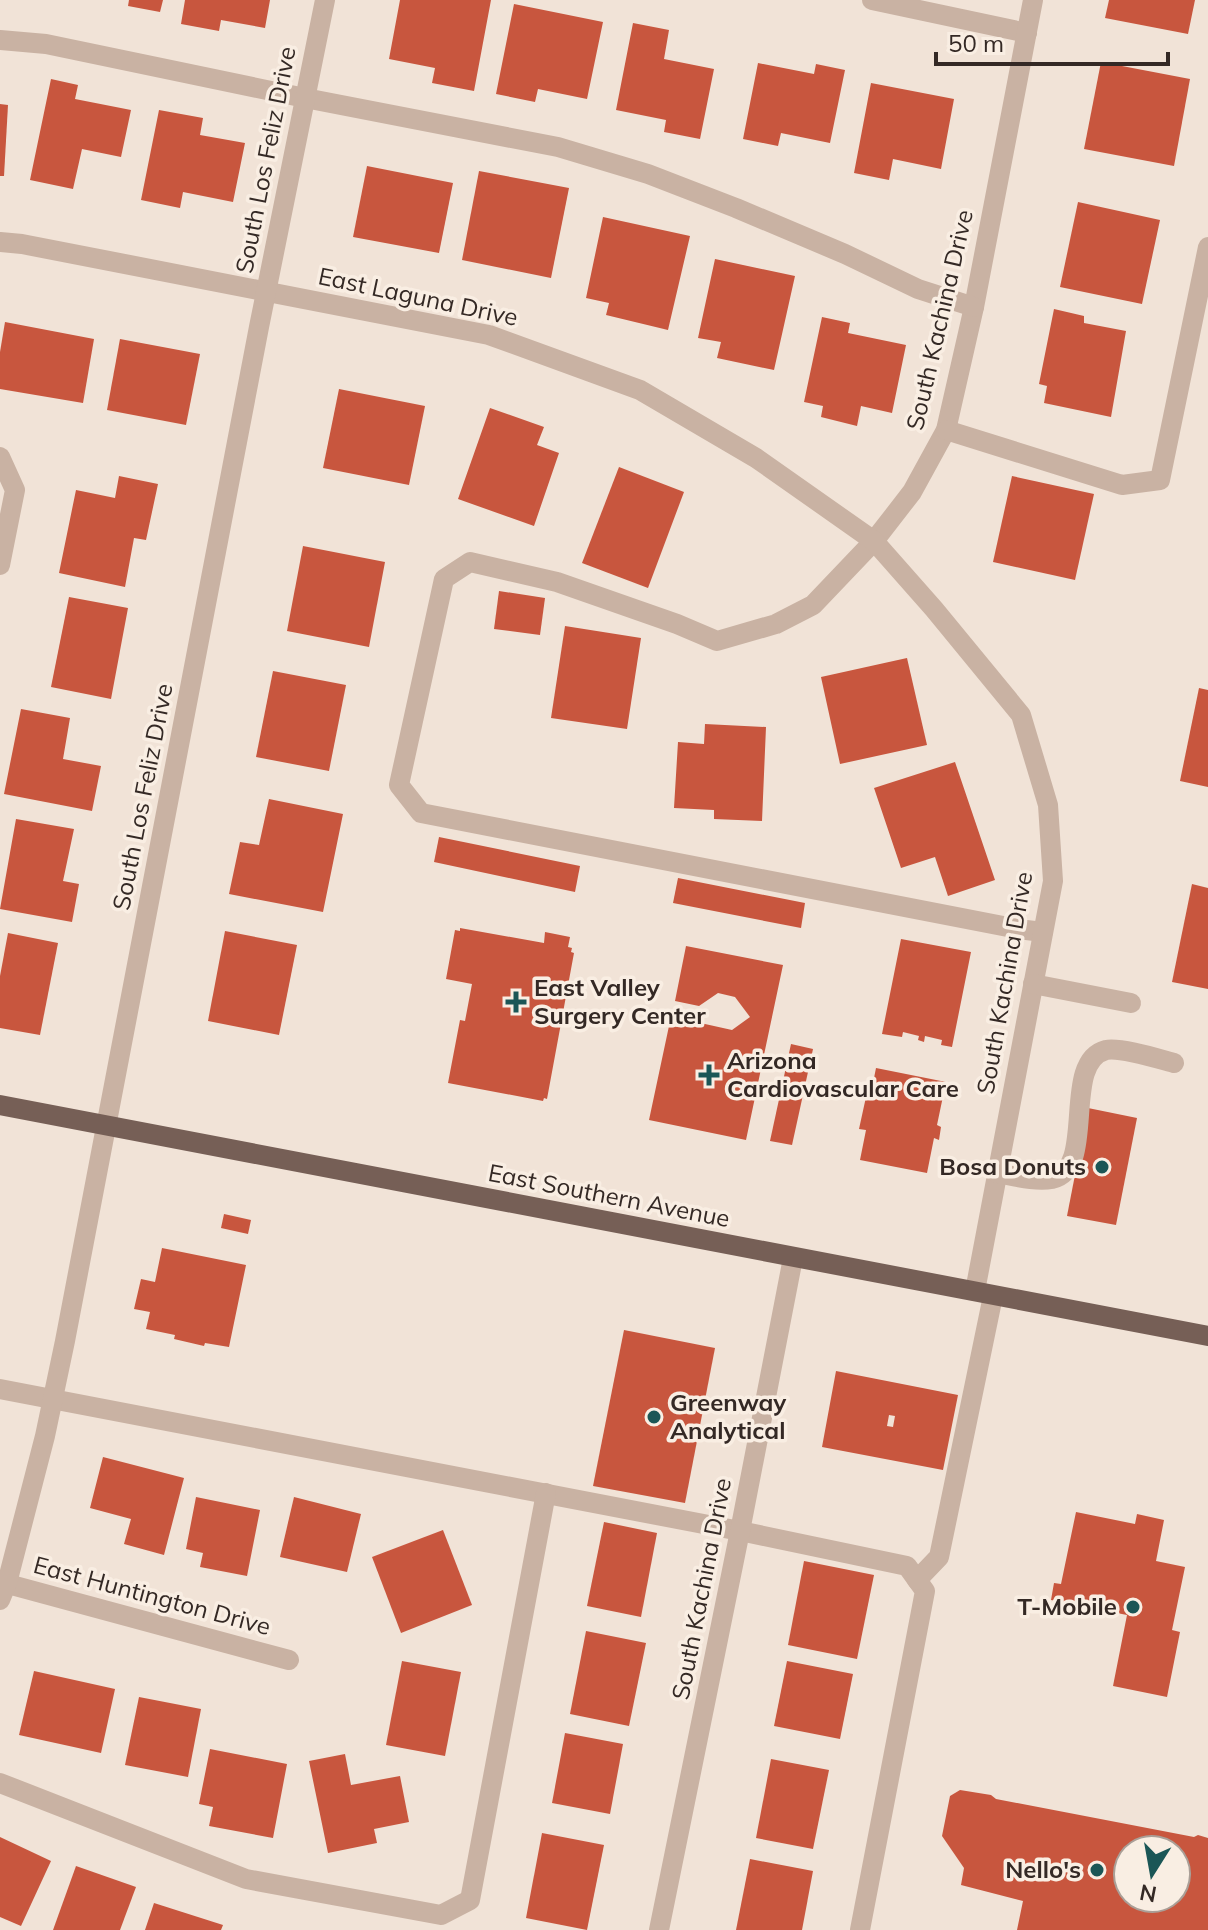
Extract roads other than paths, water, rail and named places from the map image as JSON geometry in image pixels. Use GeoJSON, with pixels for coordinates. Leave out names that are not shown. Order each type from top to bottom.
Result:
{"type":"FeatureCollection","features":[{"type":"Feature","properties":{"kind":"main road","name":"East Southern Avenue"},"geometry":{"type":"LineString","coordinates":[[0,1105],[1208,1336]]}},
{"type":"Feature","properties":{"kind":"street","name":"South Los Feliz Drive"},"geometry":{"type":"LineString","coordinates":[[2,1589],[53,1399],[325,0]]}},
{"type":"Feature","properties":{"kind":"street"},"geometry":{"type":"LineString","coordinates":[[872,0],[1027,33]]}},
{"type":"Feature","properties":{"kind":"street","name":"South Kachina Drive"},"geometry":{"type":"LineString","coordinates":[[917,1580],[939,1557],[984,1293],[997,1173],[1053,881],[1048,805],[1021,715],[874,541],[912,492],[946,430],[974,307],[1033,0]]}},
{"type":"Feature","properties":{"kind":"street"},"geometry":{"type":"LineString","coordinates":[[0,40],[46,44],[558,147],[648,174],[845,254],[918,289],[974,307]]}},
{"type":"Feature","properties":{"kind":"street","name":"East Laguna Drive"},"geometry":{"type":"LineString","coordinates":[[0,242],[489,335],[640,390],[756,458],[874,541]]}},
{"type":"Feature","properties":{"kind":"street"},"geometry":{"type":"LineString","coordinates":[[946,430],[1122,485],[1160,480],[1208,247]]}},
{"type":"Feature","properties":{"kind":"street"},"geometry":{"type":"LineString","coordinates":[[0,457],[15,490],[0,565]]}},
{"type":"Feature","properties":{"kind":"street"},"geometry":{"type":"LineString","coordinates":[[874,541],[813,605],[776,624],[717,641],[557,582],[470,562],[444,579],[399,785],[421,813],[1043,932]]}},
{"type":"Feature","properties":{"kind":"street"},"geometry":{"type":"LineString","coordinates":[[1033,984],[1131,1003]]}},
{"type":"Feature","properties":{"kind":"street"},"geometry":{"type":"LineString","coordinates":[[997,1173],[1041,1180],[1055,1179],[1068,1169],[1079,1122],[1082,1081],[1096,1056],[1106,1050],[1118,1050],[1174,1063]]}},
{"type":"Feature","properties":{"kind":"street","name":"South Kachina Drive"},"geometry":{"type":"LineString","coordinates":[[659,1930],[793,1258]]}},
{"type":"Feature","properties":{"kind":"street"},"geometry":{"type":"LineString","coordinates":[[0,1389],[546,1493],[907,1566],[925,1591],[860,1930]]}},
{"type":"Feature","properties":{"kind":"street"},"geometry":{"type":"LineString","coordinates":[[0,1783],[246,1879],[441,1915],[470,1900],[546,1493]]}},
{"type":"Feature","properties":{"kind":"street","name":"East Huntington Drive"},"geometry":{"type":"LineString","coordinates":[[2,1589],[289,1660]]}},
{"type":"Feature","properties":{"kind":"place","name":"East Valley Surgery Center"},"geometry":{"type":"Point","coordinates":[516,1002]}},
{"type":"Feature","properties":{"kind":"place","name":"Arizona Cardiovascular Care"},"geometry":{"type":"Point","coordinates":[709,1075]}},
{"type":"Feature","properties":{"kind":"place","name":"Bosa Donuts"},"geometry":{"type":"Point","coordinates":[1102,1167]}},
{"type":"Feature","properties":{"kind":"place","name":"Greenway Analytical"},"geometry":{"type":"Point","coordinates":[654,1417]}},
{"type":"Feature","properties":{"kind":"place","name":"T-Mobile"},"geometry":{"type":"Point","coordinates":[1133,1607]}},
{"type":"Feature","properties":{"kind":"place","name":"Nello's"},"geometry":{"type":"Point","coordinates":[1097,1870]}}]}
